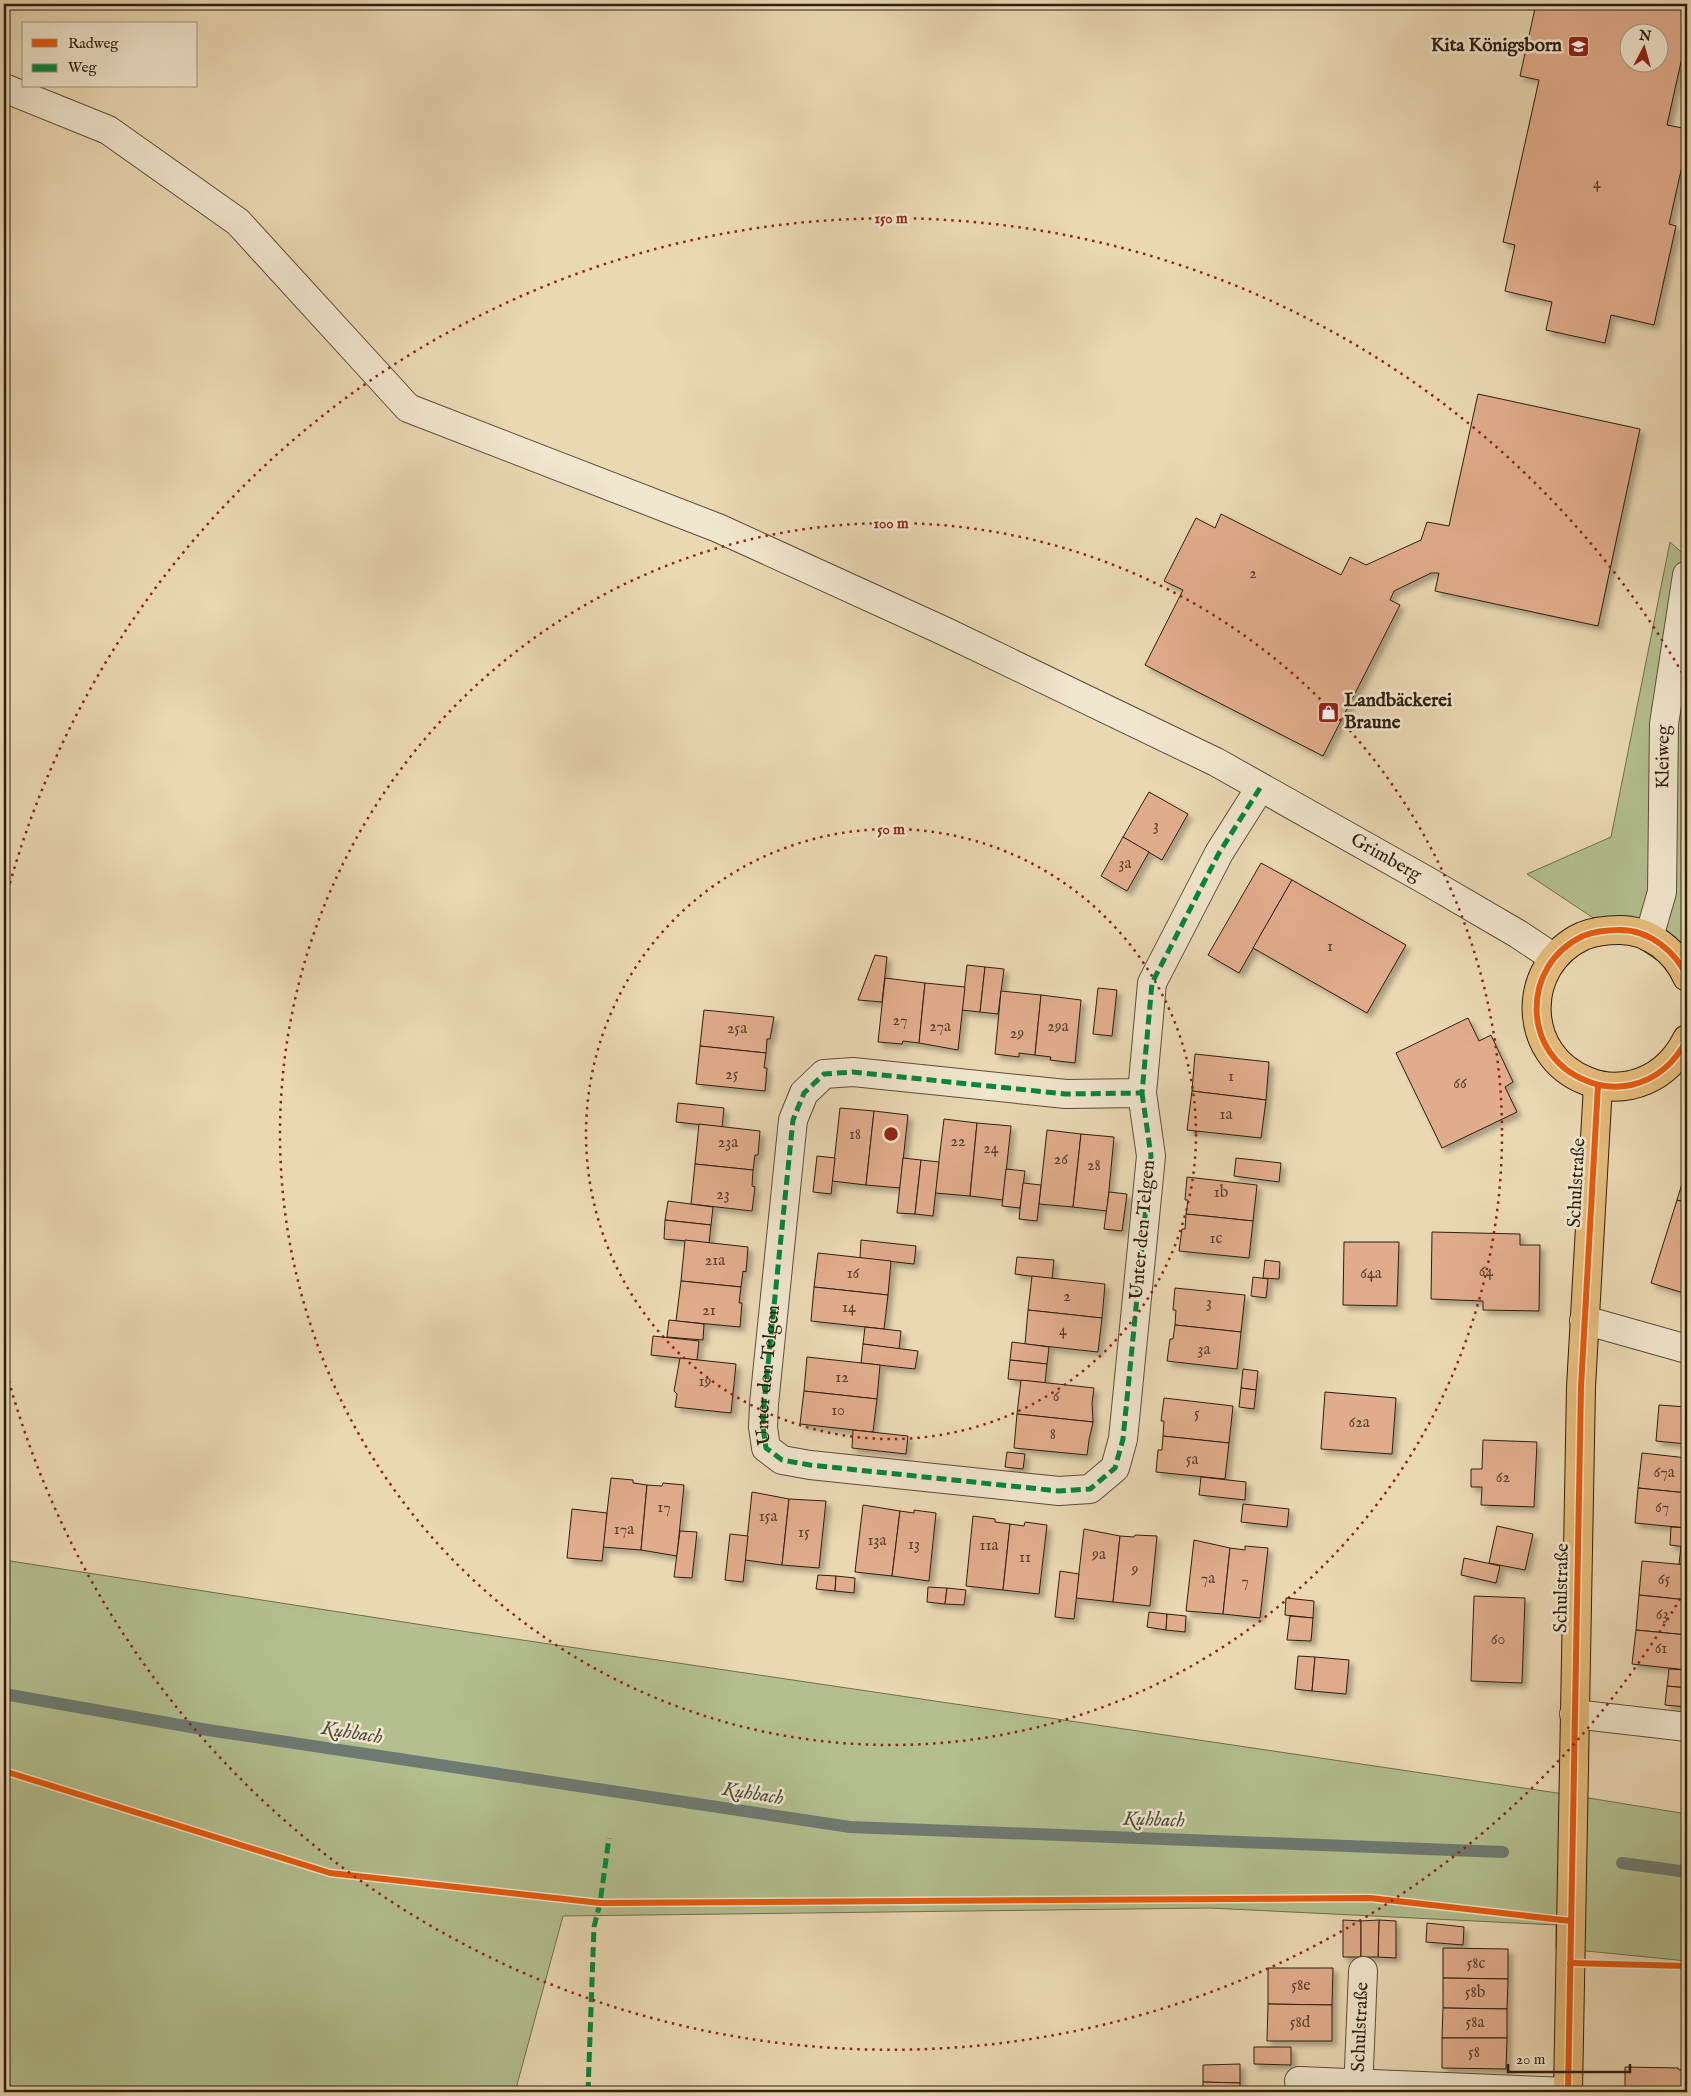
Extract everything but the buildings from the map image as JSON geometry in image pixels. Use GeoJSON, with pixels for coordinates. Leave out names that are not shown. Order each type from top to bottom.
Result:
{"type":"FeatureCollection","features":[{"type":"Feature","properties":{"kind":"main road"},"geometry":{"type":"LineString","coordinates":[[1687,977],[1683,967],[1668,949],[1649,937],[1627,930],[1603,930],[1584,936],[1566,946],[1554,958],[1544,974],[1537,996],[1537,1020],[1544,1043],[1558,1062],[1576,1077],[1598,1085],[1621,1087],[1643,1082],[1664,1070],[1680,1054],[1687,1039]]}},
{"type":"Feature","properties":{"kind":"main road","name":"Schulstraße"},"geometry":{"type":"LineString","coordinates":[[1568,2092],[1581,1387],[1598,1085]]}},
{"type":"Feature","properties":{"kind":"street","name":"Grimberg"},"geometry":{"type":"LineString","coordinates":[[4,88],[108,130],[238,222],[408,408],[718,528],[944,631],[1216,762],[1429,882],[1518,934],[1554,958]]}},
{"type":"Feature","properties":{"kind":"street","name":"Kleiweg"},"geometry":{"type":"LineString","coordinates":[[1649,937],[1662,892],[1664,724],[1687,575]]}},
{"type":"Feature","properties":{"kind":"street","name":"Unter den Telgen"},"geometry":{"type":"LineString","coordinates":[[1142,1094],[1066,1094],[853,1072],[824,1074],[804,1093],[793,1120],[764,1404],[763,1427],[766,1448],[782,1460],[810,1465],[1059,1491],[1090,1489],[1115,1468],[1123,1438],[1151,1156],[1142,1094],[1152,982],[1219,853],[1260,788]]}},
{"type":"Feature","properties":{"kind":"street"},"geometry":{"type":"LineString","coordinates":[[1584,1320],[1687,1349]]}},
{"type":"Feature","properties":{"kind":"street"},"geometry":{"type":"LineString","coordinates":[[1574,1714],[1687,1727]]}},
{"type":"Feature","properties":{"kind":"street","name":"Schulstraße"},"geometry":{"type":"LineString","coordinates":[[1358,2088],[1363,1971]]}},
{"type":"Feature","properties":{"kind":"street","name":"Schulstraße"},"geometry":{"type":"LineString","coordinates":[[1299,2082],[1358,2088],[1568,2092]]}},
{"type":"Feature","properties":{"kind":"green space"},"geometry":{"type":"Polygon","coordinates":[[[1670,542],[1687,557],[1687,980],[1527,874],[1611,837],[1670,542]]]}},
{"type":"Feature","properties":{"kind":"green space"},"geometry":{"type":"Polygon","coordinates":[[[4,1560],[468,1632],[1564,1794],[1687,1814],[1687,1961],[1556,1948],[1556,1925],[1210,1908],[563,1916],[515,2092],[4,2092],[4,1560]]]}},
{"type":"Feature","properties":{"kind":"waterway","name":"Kuhbach"},"geometry":{"type":"LineString","coordinates":[[4,1694],[208,1730],[850,1827],[1503,1852]]}},
{"type":"Feature","properties":{"kind":"waterway","name":"Kuhbach"},"geometry":{"type":"LineString","coordinates":[[1622,1863],[1687,1872]]}},
{"type":"Feature","properties":{"kind":"marked path"},"geometry":{"type":"LineString","coordinates":[[1142,1093],[1151,1156],[1123,1439],[1115,1468],[1090,1489],[1059,1491],[810,1465],[782,1460],[766,1448],[763,1427],[764,1404],[793,1120],[804,1093],[824,1074],[853,1072],[1066,1094],[1142,1093],[1152,983],[1219,853],[1260,788]]}},
{"type":"Feature","properties":{"kind":"marked path"},"geometry":{"type":"LineString","coordinates":[[588,2092],[594,1927],[600,1903],[609,1838]]}},
{"type":"Feature","properties":{"kind":"cycle path"},"geometry":{"type":"LineString","coordinates":[[1687,977],[1669,951],[1651,938],[1631,931],[1597,932],[1583,936],[1562,950],[1548,967],[1539,988],[1537,1010],[1540,1032],[1550,1052],[1565,1069],[1587,1081],[1603,1086],[1625,1086],[1649,1079],[1671,1063],[1687,1039]]}},
{"type":"Feature","properties":{"kind":"cycle path"},"geometry":{"type":"LineString","coordinates":[[1568,2092],[1581,1387],[1598,1085]]}},
{"type":"Feature","properties":{"kind":"cycle path"},"geometry":{"type":"LineString","coordinates":[[4,1771],[330,1873],[600,1903],[1370,1898],[1571,1921]]}},
{"type":"Feature","properties":{"kind":"cycle path"},"geometry":{"type":"LineString","coordinates":[[1570,1963],[1687,1966]]}},
{"type":"Feature","properties":{"kind":"place","name":"Kita Königsborn"},"geometry":{"type":"Point","coordinates":[1578,46]}},
{"type":"Feature","properties":{"kind":"place","name":"Landbäckerei Braune"},"geometry":{"type":"Point","coordinates":[1328,712]}}]}
